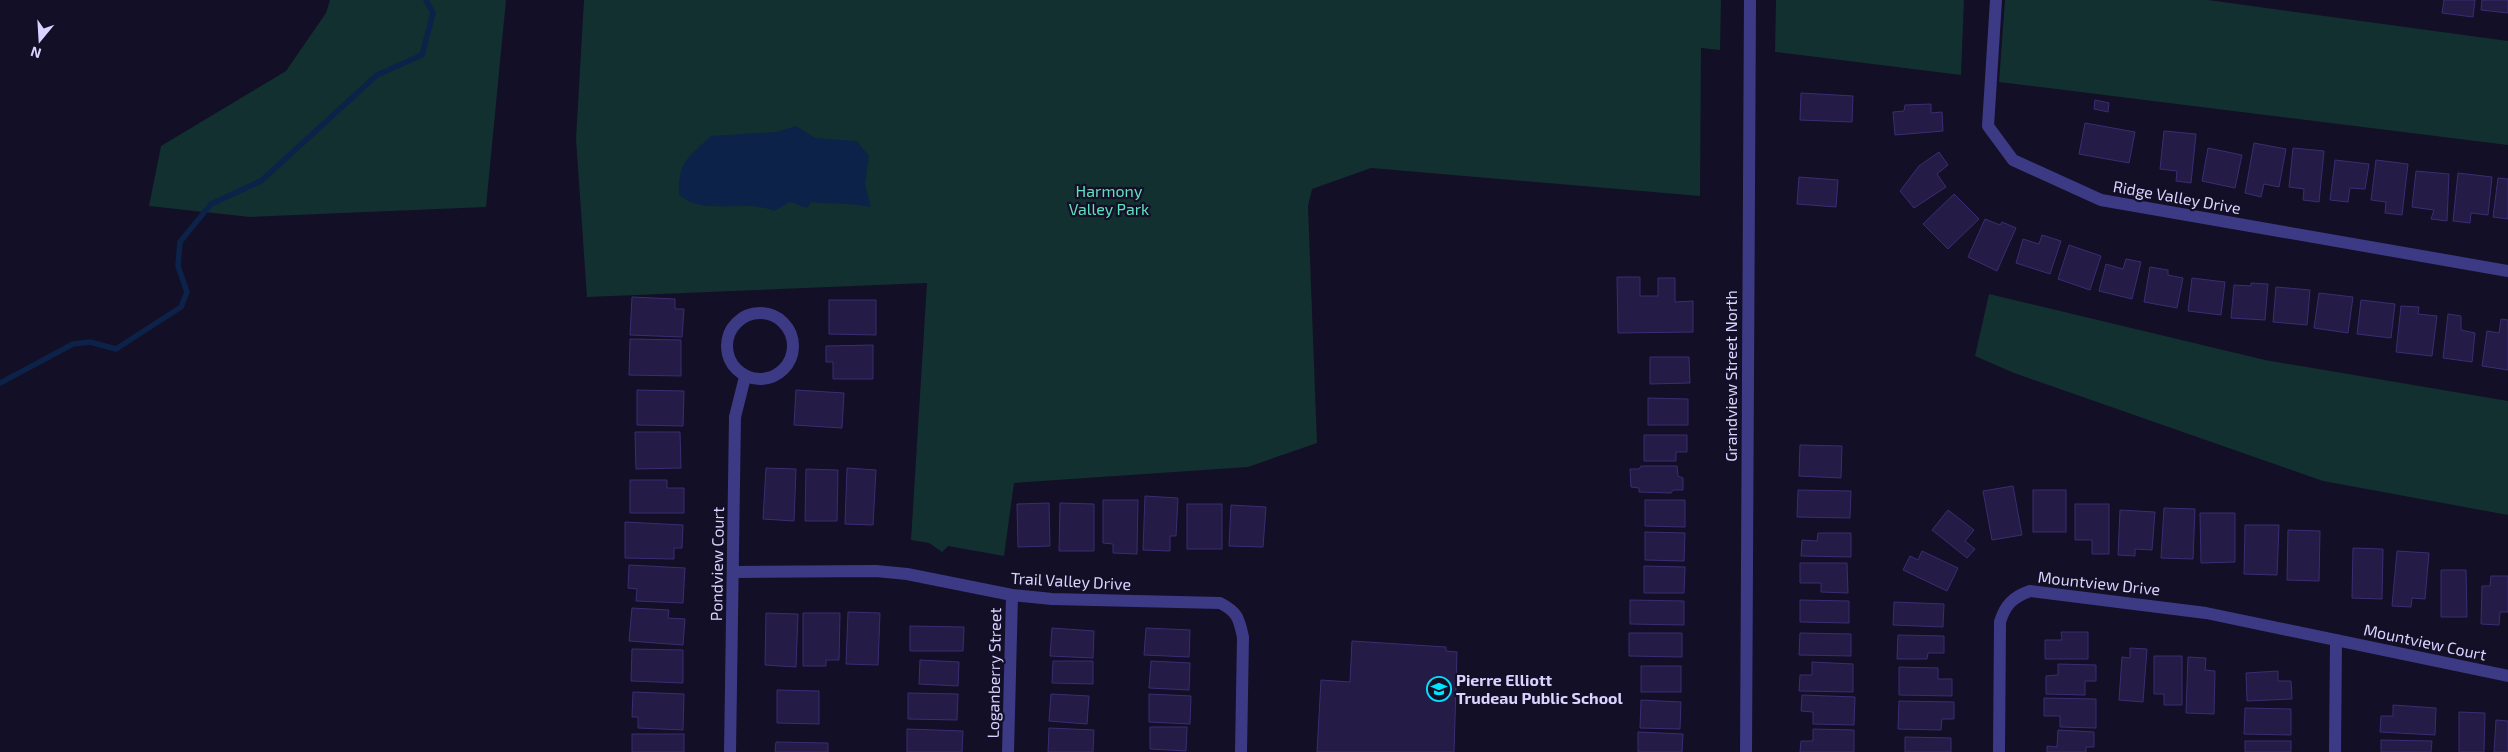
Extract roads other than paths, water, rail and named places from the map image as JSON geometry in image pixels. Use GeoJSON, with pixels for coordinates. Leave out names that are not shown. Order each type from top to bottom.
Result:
{"type":"FeatureCollection","features":[{"type":"Feature","properties":{"kind":"street","name":"Grandview Street North"},"geometry":{"type":"LineString","coordinates":[[1746,752],[1750,0]]}},
{"type":"Feature","properties":{"kind":"street","name":"Ridge Valley Drive"},"geometry":{"type":"LineString","coordinates":[[1996,0],[1988,126],[2013,160],[2101,200],[2508,271]]}},
{"type":"Feature","properties":{"kind":"street"},"geometry":{"type":"LineString","coordinates":[[758,313],[774,316],[785,324],[791,334],[793,346],[791,357],[779,374],[768,378],[744,377],[730,361],[726,343],[729,332],[736,322],[746,316],[758,313]]}},
{"type":"Feature","properties":{"kind":"street","name":"Pondview Court"},"geometry":{"type":"LineString","coordinates":[[730,752],[736,417],[744,377]]}},
{"type":"Feature","properties":{"kind":"street","name":"Trail Valley Drive"},"geometry":{"type":"LineString","coordinates":[[733,572],[866,571],[907,574],[1012,595],[1052,599],[1220,603],[1232,609],[1239,620],[1243,637],[1241,752]]}},
{"type":"Feature","properties":{"kind":"street","name":"Mountview Drive"},"geometry":{"type":"LineString","coordinates":[[1999,752],[2000,622],[2006,607],[2023,594],[2038,591],[2185,609],[2336,640]]}},
{"type":"Feature","properties":{"kind":"street","name":"Loganberry Street"},"geometry":{"type":"LineString","coordinates":[[1008,752],[1012,595]]}},
{"type":"Feature","properties":{"kind":"street"},"geometry":{"type":"LineString","coordinates":[[2335,752],[2336,640]]}},
{"type":"Feature","properties":{"kind":"street","name":"Mountview Court"},"geometry":{"type":"LineString","coordinates":[[2336,640],[2508,676]]}},
{"type":"Feature","properties":{"kind":"water"},"geometry":{"type":"Polygon","coordinates":[[[796,126],[815,138],[857,141],[869,156],[865,184],[871,207],[811,202],[807,208],[790,202],[774,211],[763,207],[751,206],[702,205],[679,195],[680,175],[686,161],[711,136],[777,132],[796,126]]]}},
{"type":"Feature","properties":{"kind":"waterway"},"geometry":{"type":"LineString","coordinates":[[0,383],[73,344],[90,342],[116,349],[181,307],[187,292],[178,266],[180,242],[211,204],[261,181],[377,75],[422,55],[433,13],[426,0]]}},
{"type":"Feature","properties":{"kind":"place","name":"Pierre Elliott Trudeau Public School"},"geometry":{"type":"Point","coordinates":[1439,689]}},
{"type":"Feature","properties":{"kind":"park label","name":"Harmony Valley Park"},"geometry":{"type":"Point","coordinates":[1109,200]}}]}
